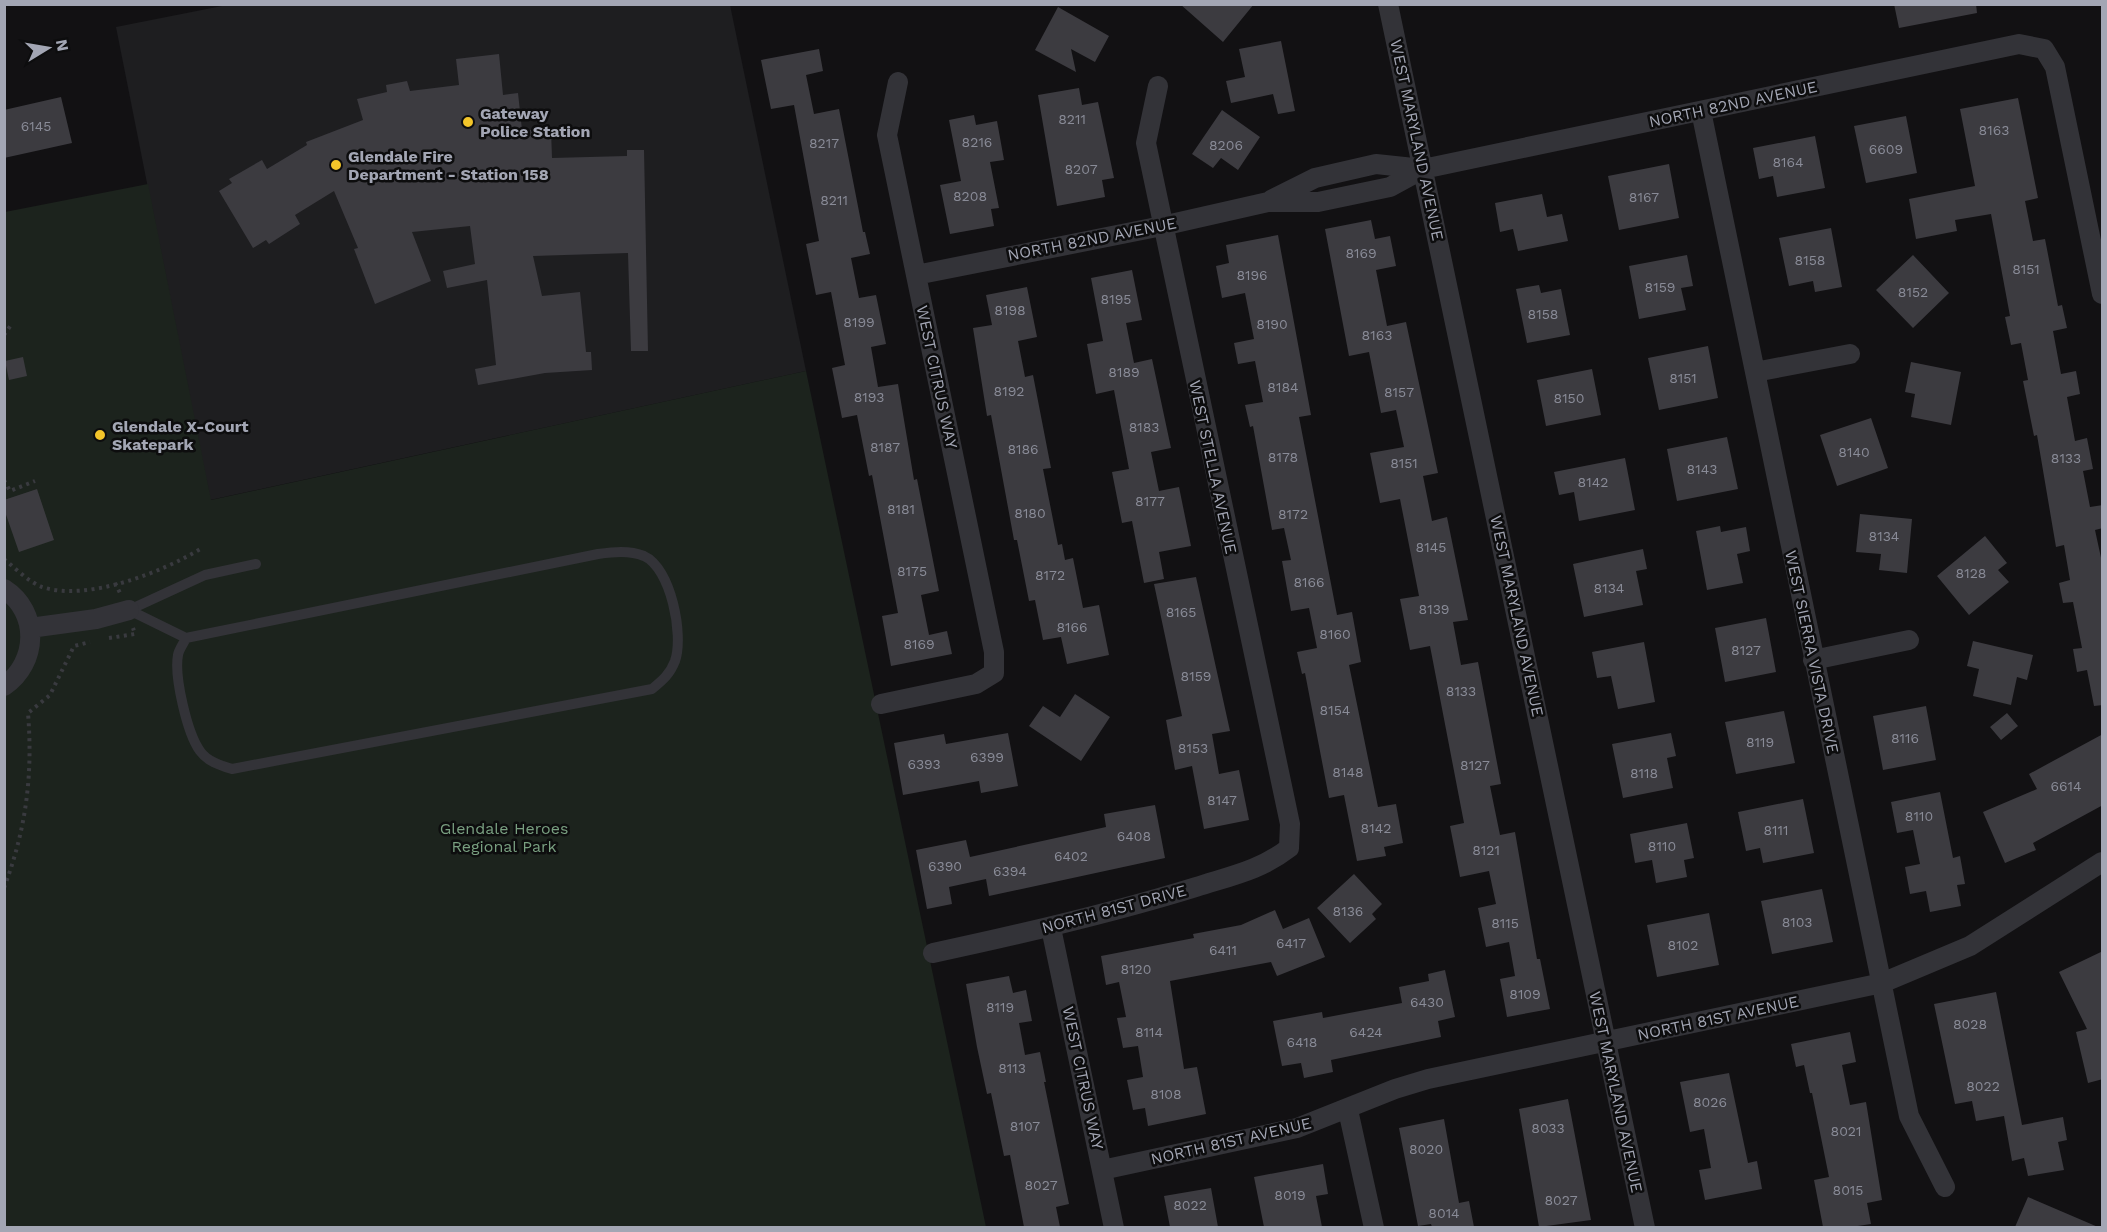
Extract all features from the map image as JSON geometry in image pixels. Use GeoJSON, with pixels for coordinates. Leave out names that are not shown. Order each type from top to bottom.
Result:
{"type":"FeatureCollection","features":[{"type":"Feature","properties":{"kind":"street","name":"WEST MARYLAND AVENUE"},"geometry":{"type":"LineString","coordinates":[[1388,4],[1645,1227]]}},
{"type":"Feature","properties":{"kind":"street","name":"NORTH 82ND AVENUE"},"geometry":{"type":"LineString","coordinates":[[916,275],[1268,202],[1318,202],[1390,187],[1423,169],[2019,44],[2044,49],[2055,67],[2103,294]]}},
{"type":"Feature","properties":{"kind":"street","name":"WEST CITRUS WAY"},"geometry":{"type":"LineString","coordinates":[[881,704],[976,684],[994,673],[994,652],[887,135],[898,82]]}},
{"type":"Feature","properties":{"kind":"street","name":"WEST STELLA AVENUE"},"geometry":{"type":"LineString","coordinates":[[1158,86],[1146,143],[1161,226],[1290,824],[1288,848]]}},
{"type":"Feature","properties":{"kind":"street","name":"WEST SIERRA VISTA DRIVE"},"geometry":{"type":"LineString","coordinates":[[1701,111],[1909,1116],[1945,1186]]}},
{"type":"Feature","properties":{"kind":"street"},"geometry":{"type":"LineString","coordinates":[[1755,372],[1850,354]]}},
{"type":"Feature","properties":{"kind":"street"},"geometry":{"type":"LineString","coordinates":[[4,589],[12,594],[24,609],[30,628],[30,647],[24,665],[4,686]]}},
{"type":"Feature","properties":{"kind":"street"},"geometry":{"type":"LineString","coordinates":[[30,628],[96,619],[129,610]]}},
{"type":"Feature","properties":{"kind":"street"},"geometry":{"type":"LineString","coordinates":[[1813,660],[1909,640]]}},
{"type":"Feature","properties":{"kind":"street","name":"NORTH 81ST DRIVE"},"geometry":{"type":"LineString","coordinates":[[933,953],[1051,928],[1132,907],[1269,863],[1288,848]]}},
{"type":"Feature","properties":{"kind":"street","name":"NORTH 81ST AVENUE"},"geometry":{"type":"LineString","coordinates":[[1102,1170],[1288,1131],[1348,1110],[1395,1089],[1428,1079],[1882,982],[1970,946],[2101,866]]}},
{"type":"Feature","properties":{"kind":"street","name":"WEST CITRUS WAY"},"geometry":{"type":"LineString","coordinates":[[1051,928],[1114,1227]]}},
{"type":"Feature","properties":{"kind":"street"},"geometry":{"type":"LineString","coordinates":[[1348,1110],[1374,1227]]}},
{"type":"Feature","properties":{"kind":"lane"},"geometry":{"type":"LineString","coordinates":[[129,610],[186,638],[598,554],[630,552],[645,557],[658,567],[667,582],[679,640],[675,659],[667,678],[652,689],[232,769],[213,763],[200,752],[191,735],[178,675],[178,654],[186,638]]}},
{"type":"Feature","properties":{"kind":"lane"},"geometry":{"type":"LineString","coordinates":[[129,610],[205,575],[256,564]]}},
{"type":"Feature","properties":{"kind":"path"},"geometry":{"type":"LineString","coordinates":[[4,335],[11,325]]}},
{"type":"Feature","properties":{"kind":"path"},"geometry":{"type":"LineString","coordinates":[[4,480],[10,491],[35,481]]}},
{"type":"Feature","properties":{"kind":"path"},"geometry":{"type":"LineString","coordinates":[[4,559],[40,586],[66,592],[92,590],[155,570],[202,548]]}},
{"type":"Feature","properties":{"kind":"path"},"geometry":{"type":"LineString","coordinates":[[101,640],[135,634]]}},
{"type":"Feature","properties":{"kind":"path"},"geometry":{"type":"LineString","coordinates":[[4,888],[28,806],[30,743],[28,713],[50,695],[74,646],[92,642]]}},
{"type":"Feature","properties":{"kind":"shaded area"},"geometry":{"type":"Polygon","coordinates":[[[232,4],[730,5],[806,371],[210,500],[116,27],[232,4]]]}},
{"type":"Feature","properties":{"kind":"green space","name":"Glendale Heroes Regional Park"},"geometry":{"type":"Polygon","coordinates":[[[148,184],[211,500],[806,371],[986,1227],[5,1228],[5,212],[148,184]]]}},
{"type":"Feature","properties":{"kind":"building"},"geometry":{"type":"Polygon","coordinates":[[[1180,4],[1254,4],[1223,42],[1180,4]]]}},
{"type":"Feature","properties":{"kind":"building"},"geometry":{"type":"Polygon","coordinates":[[[1894,4],[1976,4],[1977,13],[1899,28],[1894,4]]]}},
{"type":"Feature","properties":{"kind":"building"},"geometry":{"type":"Polygon","coordinates":[[[1058,7],[1109,36],[1095,62],[1071,49],[1076,72],[1035,50],[1058,7]]]}},
{"type":"Feature","properties":{"kind":"building"},"geometry":{"type":"Polygon","coordinates":[[[1281,41],[1295,111],[1278,114],[1273,94],[1231,103],[1226,81],[1245,77],[1239,49],[1281,41]]]}},
{"type":"Feature","properties":{"kind":"building"},"geometry":{"type":"Polygon","coordinates":[[[819,49],[823,71],[806,75],[814,114],[839,109],[863,232],[865,232],[870,254],[851,258],[859,298],[876,295],[886,344],[871,347],[878,387],[898,384],[914,480],[917,479],[939,591],[921,595],[929,635],[947,631],[952,654],[891,666],[882,616],[898,613],[872,475],[869,476],[857,415],[842,418],[832,368],[845,365],[831,292],[816,295],[806,244],[819,241],[794,105],[771,109],[761,60],[819,49]]]}},
{"type":"Feature","properties":{"kind":"building"},"geometry":{"type":"Polygon","coordinates":[[[499,54],[503,95],[518,93],[522,130],[551,130],[552,158],[627,156],[627,150],[644,150],[648,351],[631,351],[628,253],[533,256],[542,296],[580,292],[586,352],[591,352],[592,370],[545,373],[478,385],[475,369],[496,365],[487,280],[447,288],[443,271],[475,264],[470,226],[412,232],[431,281],[375,304],[354,249],[358,248],[334,191],[295,215],[300,224],[269,244],[266,240],[253,248],[219,191],[232,183],[229,179],[262,160],[267,169],[307,145],[306,142],[363,120],[357,99],[387,92],[386,85],[407,81],[410,91],[459,85],[456,59],[499,54]]]}},
{"type":"Feature","properties":{"kind":"building"},"geometry":{"type":"Polygon","coordinates":[[[1079,88],[1082,105],[1098,102],[1114,178],[1102,180],[1105,197],[1057,206],[1038,95],[1079,88]]]}},
{"type":"Feature","properties":{"kind":"building"},"geometry":{"type":"Polygon","coordinates":[[[61,97],[72,143],[4,158],[4,110],[61,97]]]}},
{"type":"Feature","properties":{"kind":"building"},"geometry":{"type":"Polygon","coordinates":[[[2018,98],[2038,198],[2025,201],[2033,241],[2045,239],[2058,306],[2062,305],[2067,328],[2053,331],[2061,374],[2076,371],[2080,394],[2067,397],[2075,441],[2087,438],[2093,469],[2083,471],[2090,507],[2103,505],[2103,528],[2095,530],[2103,567],[2103,705],[2094,706],[2087,670],[2077,672],[2073,649],[2082,648],[2073,602],[2063,603],[2059,583],[2070,580],[2064,545],[2056,547],[2037,435],[2034,436],[2023,381],[2028,380],[2021,343],[2011,345],[2005,317],[2010,316],[1991,214],[1955,220],[1957,231],[1916,239],[1909,199],[1975,186],[1960,109],[2018,98]]]}},
{"type":"Feature","properties":{"kind":"building"},"geometry":{"type":"Polygon","coordinates":[[[1222,110],[1260,137],[1238,170],[1221,158],[1213,168],[1192,154],[1222,110]]]}},
{"type":"Feature","properties":{"kind":"building"},"geometry":{"type":"Polygon","coordinates":[[[974,115],[976,125],[997,121],[1004,160],[990,162],[999,208],[991,209],[994,226],[950,234],[940,185],[961,181],[949,120],[974,115]]]}},
{"type":"Feature","properties":{"kind":"building"},"geometry":{"type":"Polygon","coordinates":[[[1906,116],[1917,173],[1866,183],[1854,126],[1906,116]]]}},
{"type":"Feature","properties":{"kind":"building"},"geometry":{"type":"Polygon","coordinates":[[[1815,136],[1825,188],[1777,197],[1773,176],[1759,179],[1753,148],[1815,136]]]}},
{"type":"Feature","properties":{"kind":"building"},"geometry":{"type":"Polygon","coordinates":[[[1669,164],[1679,218],[1619,230],[1608,176],[1669,164]]]}},
{"type":"Feature","properties":{"kind":"building"},"geometry":{"type":"Polygon","coordinates":[[[1542,194],[1547,217],[1562,214],[1568,241],[1518,251],[1513,229],[1500,232],[1495,203],[1542,194]]]}},
{"type":"Feature","properties":{"kind":"building"},"geometry":{"type":"Polygon","coordinates":[[[1371,220],[1375,239],[1390,236],[1396,266],[1376,270],[1387,326],[1406,322],[1438,473],[1423,476],[1432,521],[1447,517],[1468,620],[1453,622],[1461,665],[1478,662],[1501,784],[1490,786],[1500,835],[1515,832],[1537,959],[1540,959],[1550,1009],[1507,1017],[1500,979],[1515,976],[1509,942],[1486,947],[1478,908],[1496,904],[1489,871],[1460,877],[1450,826],[1464,823],[1430,646],[1410,650],[1400,599],[1419,596],[1400,499],[1380,503],[1370,453],[1404,447],[1396,410],[1381,413],[1369,352],[1349,356],[1325,229],[1371,220]]]}},
{"type":"Feature","properties":{"kind":"building"},"geometry":{"type":"Polygon","coordinates":[[[1831,228],[1842,287],[1815,292],[1813,281],[1789,286],[1779,238],[1831,228]]]}},
{"type":"Feature","properties":{"kind":"building"},"geometry":{"type":"Polygon","coordinates":[[[1278,235],[1311,415],[1299,417],[1337,615],[1352,612],[1361,662],[1349,665],[1378,807],[1396,804],[1403,843],[1384,847],[1386,856],[1357,861],[1344,795],[1329,798],[1305,673],[1302,674],[1297,652],[1317,648],[1309,608],[1291,611],[1282,561],[1291,560],[1284,528],[1272,530],[1253,426],[1250,427],[1245,405],[1263,402],[1255,361],[1238,364],[1234,343],[1254,339],[1245,293],[1222,298],[1216,266],[1229,263],[1226,245],[1278,235]]]}},
{"type":"Feature","properties":{"kind":"building"},"geometry":{"type":"Polygon","coordinates":[[[1687,255],[1693,286],[1681,288],[1686,310],[1639,319],[1629,266],[1687,255]]]}},
{"type":"Feature","properties":{"kind":"building"},"geometry":{"type":"Polygon","coordinates":[[[1913,255],[1949,293],[1913,328],[1876,290],[1913,255]]]}},
{"type":"Feature","properties":{"kind":"building"},"geometry":{"type":"Polygon","coordinates":[[[1132,270],[1142,320],[1126,323],[1134,363],[1152,359],[1171,448],[1151,452],[1159,491],[1179,487],[1191,546],[1159,552],[1164,579],[1144,583],[1132,521],[1122,523],[1112,472],[1129,469],[1114,390],[1096,394],[1087,344],[1103,341],[1091,278],[1132,270]]]}},
{"type":"Feature","properties":{"kind":"building"},"geometry":{"type":"Polygon","coordinates":[[[1539,285],[1541,293],[1561,289],[1570,335],[1527,343],[1516,289],[1539,285]]]}},
{"type":"Feature","properties":{"kind":"building"},"geometry":{"type":"Polygon","coordinates":[[[1027,287],[1037,337],[1018,341],[1025,377],[1033,375],[1051,468],[1043,469],[1058,545],[1062,544],[1065,560],[1073,558],[1083,608],[1099,605],[1109,655],[1067,664],[1061,637],[1043,640],[1035,600],[1029,601],[1017,540],[1014,540],[991,415],[987,416],[973,328],[992,325],[986,295],[1027,287]]]}},
{"type":"Feature","properties":{"kind":"building"},"geometry":{"type":"Polygon","coordinates":[[[1708,346],[1718,398],[1659,410],[1648,358],[1708,346]]]}},
{"type":"Feature","properties":{"kind":"building"},"geometry":{"type":"Polygon","coordinates":[[[23,357],[27,376],[9,380],[5,361],[23,357]]]}},
{"type":"Feature","properties":{"kind":"building"},"geometry":{"type":"Polygon","coordinates":[[[1911,362],[1961,372],[1951,425],[1911,417],[1915,394],[1905,392],[1911,362]]]}},
{"type":"Feature","properties":{"kind":"building"},"geometry":{"type":"Polygon","coordinates":[[[1592,369],[1601,415],[1546,426],[1537,380],[1592,369]]]}},
{"type":"Feature","properties":{"kind":"building"},"geometry":{"type":"Polygon","coordinates":[[[1871,418],[1888,468],[1837,486],[1820,435],[1871,418]]]}},
{"type":"Feature","properties":{"kind":"building"},"geometry":{"type":"Polygon","coordinates":[[[1727,437],[1738,489],[1677,501],[1667,449],[1727,437]]]}},
{"type":"Feature","properties":{"kind":"building"},"geometry":{"type":"Polygon","coordinates":[[[1625,458],[1635,510],[1579,521],[1574,492],[1559,495],[1554,472],[1625,458]]]}},
{"type":"Feature","properties":{"kind":"building"},"geometry":{"type":"Polygon","coordinates":[[[37,489],[54,540],[19,552],[4,509],[4,500],[37,489]]]}},
{"type":"Feature","properties":{"kind":"building"},"geometry":{"type":"Polygon","coordinates":[[[1860,514],[1912,519],[1907,573],[1879,570],[1881,554],[1856,552],[1860,514]]]}},
{"type":"Feature","properties":{"kind":"building"},"geometry":{"type":"Polygon","coordinates":[[[1720,526],[1721,532],[1746,527],[1750,551],[1737,554],[1743,583],[1707,590],[1696,531],[1720,526]]]}},
{"type":"Feature","properties":{"kind":"building"},"geometry":{"type":"Polygon","coordinates":[[[1985,536],[2007,563],[1998,570],[2009,582],[1969,615],[1937,576],[1985,536]]]}},
{"type":"Feature","properties":{"kind":"building"},"geometry":{"type":"Polygon","coordinates":[[[1643,549],[1647,569],[1636,571],[1643,605],[1584,617],[1573,564],[1643,549]]]}},
{"type":"Feature","properties":{"kind":"building"},"geometry":{"type":"Polygon","coordinates":[[[1196,577],[1230,731],[1212,734],[1219,774],[1239,770],[1249,820],[1204,829],[1192,766],[1175,770],[1166,720],[1182,716],[1154,584],[1196,577]]]}},
{"type":"Feature","properties":{"kind":"building"},"geometry":{"type":"Polygon","coordinates":[[[1766,618],[1776,672],[1725,682],[1715,628],[1766,618]]]}},
{"type":"Feature","properties":{"kind":"building"},"geometry":{"type":"Polygon","coordinates":[[[1973,641],[2033,655],[2027,680],[2017,677],[2011,705],[1973,696],[1979,669],[1967,666],[1973,641]]]}},
{"type":"Feature","properties":{"kind":"building"},"geometry":{"type":"Polygon","coordinates":[[[1644,642],[1655,702],[1618,709],[1611,676],[1597,678],[1592,652],[1644,642]]]}},
{"type":"Feature","properties":{"kind":"building"},"geometry":{"type":"Polygon","coordinates":[[[1075,694],[1110,717],[1081,761],[1029,726],[1043,706],[1060,717],[1075,694]]]}},
{"type":"Feature","properties":{"kind":"building"},"geometry":{"type":"Polygon","coordinates":[[[1926,706],[1936,760],[1883,770],[1873,716],[1926,706]]]}},
{"type":"Feature","properties":{"kind":"building"},"geometry":{"type":"Polygon","coordinates":[[[1784,711],[1795,763],[1736,774],[1725,722],[1784,711]]]}},
{"type":"Feature","properties":{"kind":"building"},"geometry":{"type":"Polygon","coordinates":[[[2007,713],[2018,726],[2001,740],[1990,727],[2007,713]]]}},
{"type":"Feature","properties":{"kind":"building"},"geometry":{"type":"Polygon","coordinates":[[[1008,733],[1018,786],[981,793],[979,781],[903,795],[894,743],[944,734],[946,744],[1008,733]]]}},
{"type":"Feature","properties":{"kind":"building"},"geometry":{"type":"Polygon","coordinates":[[[1671,733],[1676,756],[1667,758],[1673,788],[1623,798],[1612,744],[1671,733]]]}},
{"type":"Feature","properties":{"kind":"building"},"geometry":{"type":"Polygon","coordinates":[[[2103,734],[2103,805],[2033,843],[2036,850],[2005,863],[1983,812],[2037,789],[2029,774],[2103,734]]]}},
{"type":"Feature","properties":{"kind":"building"},"geometry":{"type":"Polygon","coordinates":[[[1940,792],[1953,858],[1960,856],[1965,884],[1957,885],[1961,906],[1930,912],[1926,891],[1910,894],[1905,867],[1920,864],[1913,830],[1897,833],[1891,802],[1940,792]]]}},
{"type":"Feature","properties":{"kind":"building"},"geometry":{"type":"Polygon","coordinates":[[[1803,799],[1814,853],[1763,863],[1760,848],[1746,851],[1738,812],[1803,799]]]}},
{"type":"Feature","properties":{"kind":"building"},"geometry":{"type":"Polygon","coordinates":[[[1155,805],[1165,858],[989,896],[986,879],[949,887],[952,904],[927,909],[916,850],[966,840],[970,857],[1106,827],[1104,814],[1155,805]]]}},
{"type":"Feature","properties":{"kind":"building"},"geometry":{"type":"Polygon","coordinates":[[[1687,823],[1694,858],[1684,860],[1687,877],[1656,883],[1652,860],[1635,863],[1630,834],[1687,823]]]}},
{"type":"Feature","properties":{"kind":"building"},"geometry":{"type":"Polygon","coordinates":[[[1354,874],[1382,904],[1372,914],[1376,919],[1350,943],[1317,908],[1354,874]]]}},
{"type":"Feature","properties":{"kind":"building"},"geometry":{"type":"Polygon","coordinates":[[[1822,889],[1833,942],[1772,954],[1761,901],[1822,889]]]}},
{"type":"Feature","properties":{"kind":"building"},"geometry":{"type":"Polygon","coordinates":[[[1275,910],[1283,929],[1309,918],[1325,957],[1277,976],[1271,962],[1170,981],[1184,1069],[1197,1067],[1206,1114],[1148,1126],[1145,1108],[1133,1110],[1127,1080],[1143,1077],[1138,1046],[1123,1048],[1117,1018],[1126,1017],[1119,982],[1106,985],[1101,956],[1194,938],[1193,934],[1241,925],[1275,910]]]}},
{"type":"Feature","properties":{"kind":"building"},"geometry":{"type":"Polygon","coordinates":[[[1709,913],[1719,965],[1657,977],[1647,925],[1709,913]]]}},
{"type":"Feature","properties":{"kind":"building"},"geometry":{"type":"Polygon","coordinates":[[[2103,951],[2103,1079],[2088,1083],[2076,1032],[2087,1029],[2059,972],[2103,951]]]}},
{"type":"Feature","properties":{"kind":"building"},"geometry":{"type":"Polygon","coordinates":[[[1445,970],[1455,1017],[1438,1021],[1441,1037],[1331,1060],[1333,1072],[1304,1078],[1301,1063],[1282,1066],[1273,1021],[1322,1012],[1323,1018],[1402,1003],[1399,987],[1429,981],[1428,974],[1445,970]]]}},
{"type":"Feature","properties":{"kind":"building"},"geometry":{"type":"Polygon","coordinates":[[[1009,976],[1013,993],[1026,990],[1032,1021],[1019,1023],[1025,1055],[1040,1052],[1069,1204],[1056,1207],[1060,1227],[1024,1227],[1010,1155],[1004,1156],[991,1093],[987,1094],[977,1047],[966,984],[1009,976]]]}},
{"type":"Feature","properties":{"kind":"building"},"geometry":{"type":"Polygon","coordinates":[[[1996,992],[2022,1125],[2063,1117],[2067,1140],[2058,1142],[2064,1170],[2028,1176],[2024,1158],[2012,1161],[2004,1116],[1976,1121],[1972,1101],[1955,1104],[1934,1004],[1996,992]]]}},
{"type":"Feature","properties":{"kind":"building"},"geometry":{"type":"Polygon","coordinates":[[[1850,1032],[1856,1062],[1842,1065],[1850,1105],[1866,1102],[1882,1200],[1867,1203],[1871,1224],[1823,1227],[1814,1180],[1829,1177],[1804,1065],[1796,1067],[1791,1044],[1850,1032]]]}},
{"type":"Feature","properties":{"kind":"building"},"geometry":{"type":"Polygon","coordinates":[[[1729,1073],[1748,1163],[1757,1161],[1762,1189],[1705,1200],[1699,1170],[1711,1168],[1704,1129],[1690,1132],[1680,1082],[1729,1073]]]}},
{"type":"Feature","properties":{"kind":"building"},"geometry":{"type":"Polygon","coordinates":[[[1568,1099],[1591,1220],[1539,1227],[1519,1109],[1568,1099]]]}},
{"type":"Feature","properties":{"kind":"building"},"geometry":{"type":"Polygon","coordinates":[[[1444,1119],[1459,1203],[1469,1201],[1474,1227],[1432,1227],[1431,1224],[1418,1226],[1399,1128],[1444,1119]]]}},
{"type":"Feature","properties":{"kind":"building"},"geometry":{"type":"Polygon","coordinates":[[[1323,1164],[1328,1194],[1316,1196],[1322,1227],[1264,1227],[1254,1177],[1323,1164]]]}},
{"type":"Feature","properties":{"kind":"building"},"geometry":{"type":"Polygon","coordinates":[[[1211,1188],[1218,1227],[1170,1227],[1164,1196],[1211,1188]]]}},
{"type":"Feature","properties":{"kind":"building"},"geometry":{"type":"Polygon","coordinates":[[[2028,1197],[2098,1227],[2015,1227],[2028,1197]]]}},
{"type":"Feature","properties":{"kind":"place","name":"Gateway Police Station"},"geometry":{"type":"Point","coordinates":[468,122]}},
{"type":"Feature","properties":{"kind":"place","name":"Glendale Fire Department - Station 158"},"geometry":{"type":"Point","coordinates":[336,165]}},
{"type":"Feature","properties":{"kind":"place","name":"Glendale X-Court Skatepark"},"geometry":{"type":"Point","coordinates":[100,435]}}]}
